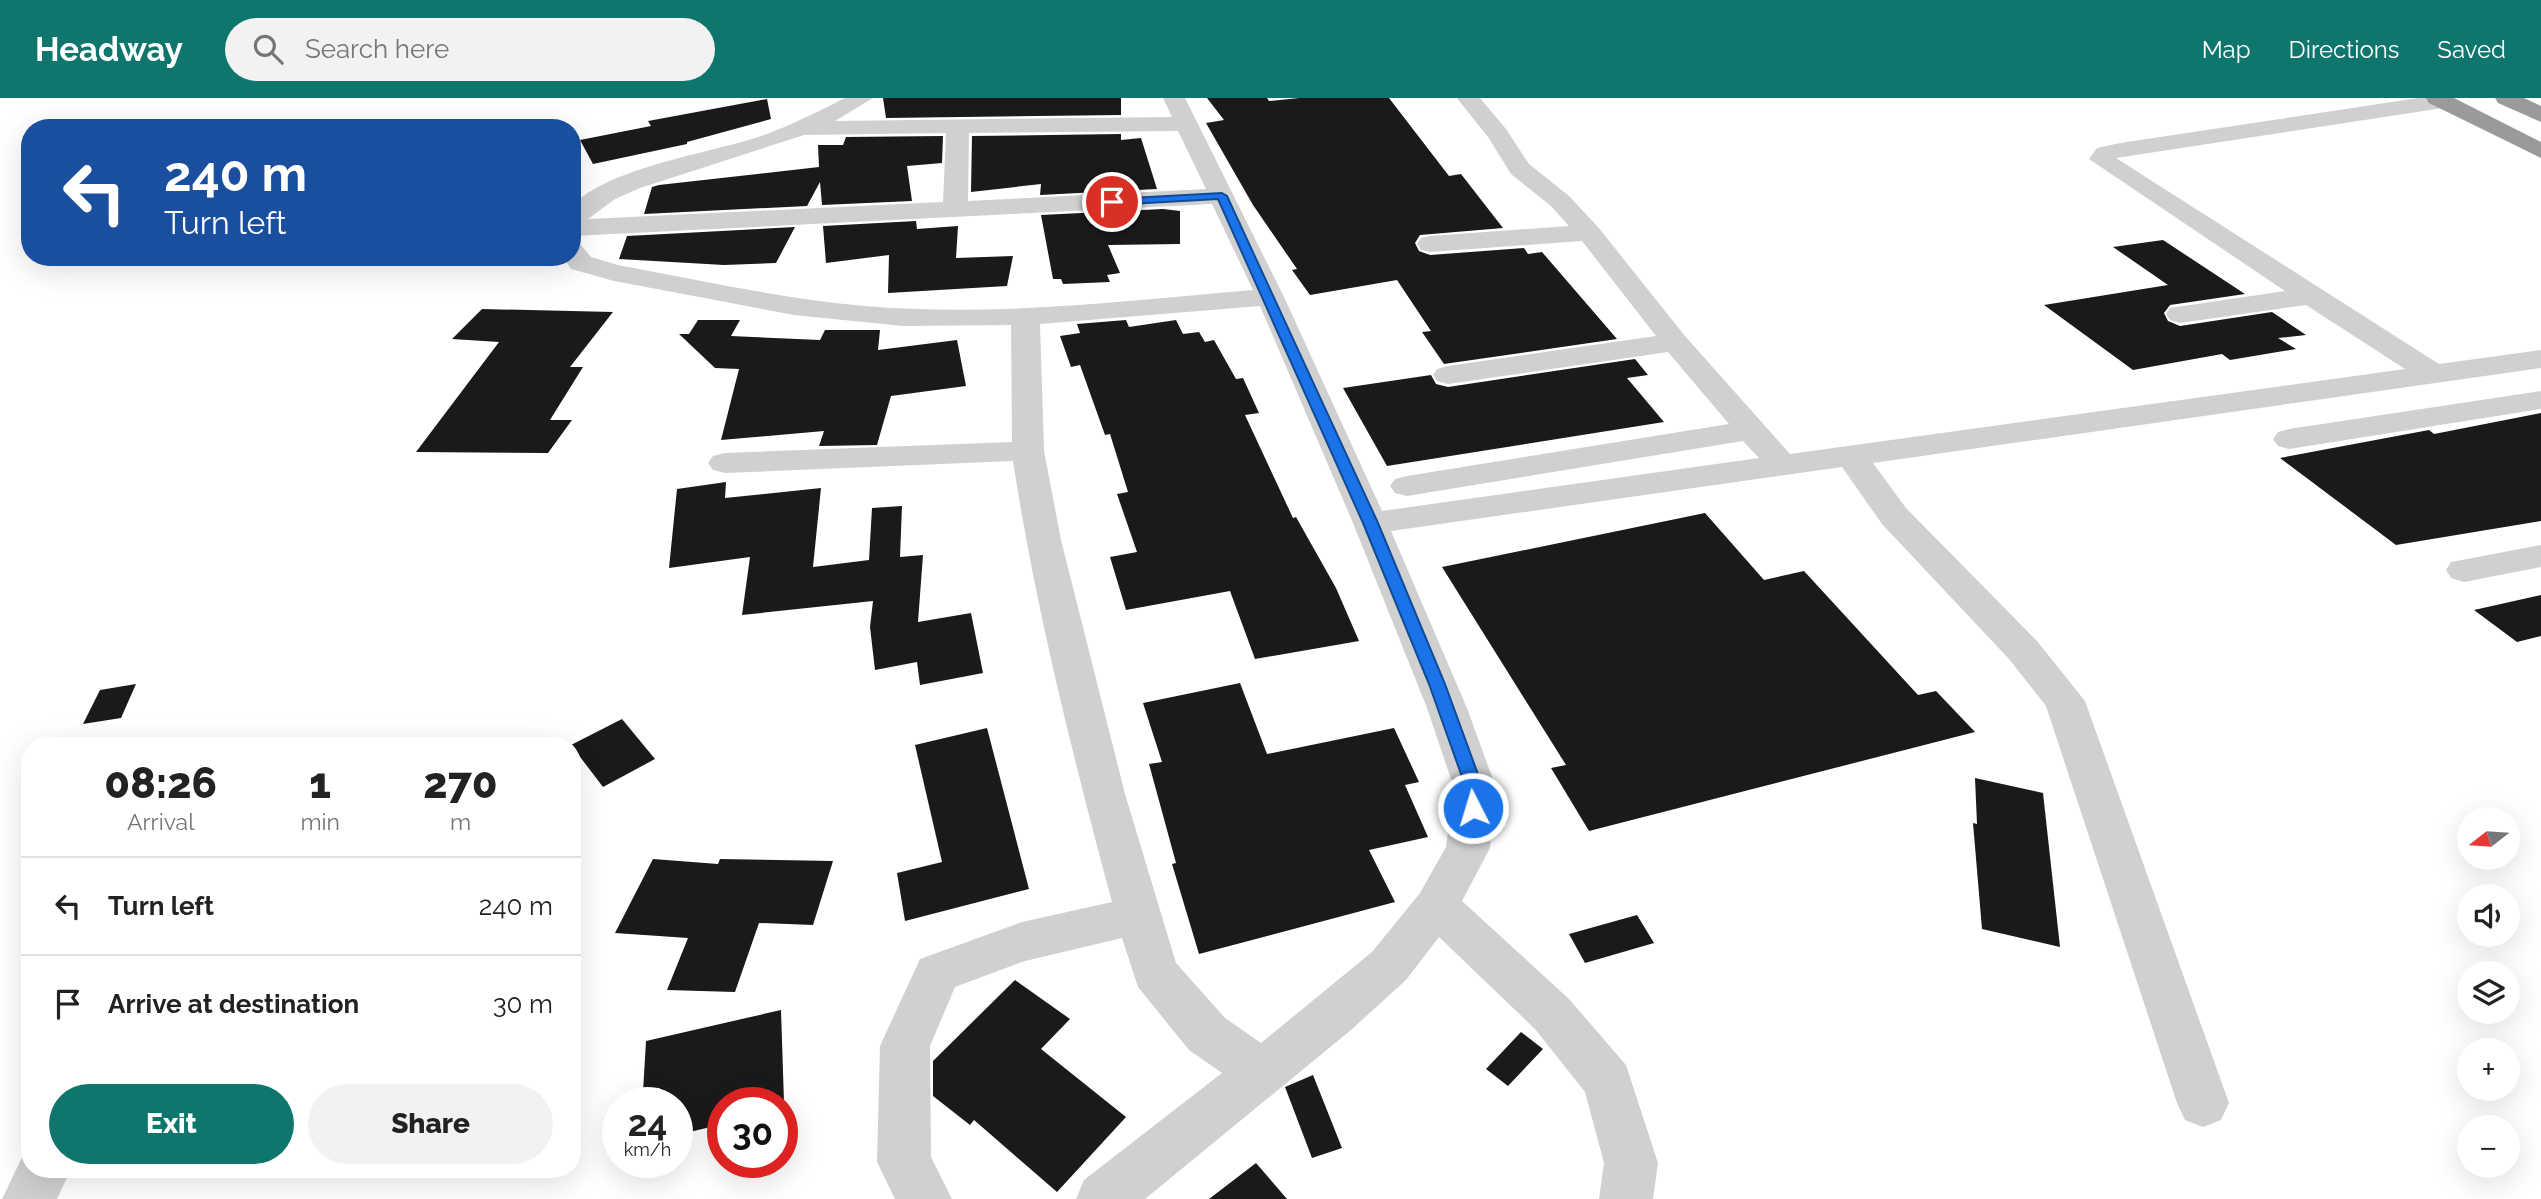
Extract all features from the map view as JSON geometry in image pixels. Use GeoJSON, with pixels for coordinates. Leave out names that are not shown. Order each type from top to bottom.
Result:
{"type":"FeatureCollection","features":[{"type":"Feature","properties":{"kind":"highway"},"geometry":{"type":"LineString","coordinates":[[2506,98],[2541,115]]}},
{"type":"Feature","properties":{"kind":"highway"},"geometry":{"type":"LineString","coordinates":[[2440,100],[2541,151]]}},
{"type":"Feature","properties":{"kind":"street"},"geometry":{"type":"LineString","coordinates":[[581,210],[629,184],[800,128],[862,98]]}},
{"type":"Feature","properties":{"kind":"street"},"geometry":{"type":"LineString","coordinates":[[1103,1199],[1334,1016],[1389,966],[1436,906],[1468,848],[1475,788],[1447,708],[1370,523],[1270,297],[1174,98]]}},
{"type":"Feature","properties":{"kind":"street"},"geometry":{"type":"LineString","coordinates":[[1468,98],[1520,169],[1560,201],[1589,233],[1622,271],[1675,342],[1781,464]]}},
{"type":"Feature","properties":{"kind":"street"},"geometry":{"type":"LineString","coordinates":[[2321,98],[2353,114]]}},
{"type":"Feature","properties":{"kind":"street"},"geometry":{"type":"LineString","coordinates":[[2434,374],[2101,159],[2105,153],[2120,150],[2440,100]]}},
{"type":"Feature","properties":{"kind":"street"},"geometry":{"type":"LineString","coordinates":[[800,128],[1188,124]]}},
{"type":"Feature","properties":{"kind":"street"},"geometry":{"type":"LineString","coordinates":[[955,210],[958,127]]}},
{"type":"Feature","properties":{"kind":"street"},"geometry":{"type":"LineString","coordinates":[[581,228],[1222,196]]}},
{"type":"Feature","properties":{"kind":"street"},"geometry":{"type":"LineString","coordinates":[[1430,244],[1589,233]]}},
{"type":"Feature","properties":{"kind":"street"},"geometry":{"type":"LineString","coordinates":[[581,263],[614,273],[827,311],[902,317],[1026,316],[1270,297]]}},
{"type":"Feature","properties":{"kind":"street"},"geometry":{"type":"LineString","coordinates":[[2180,314],[2311,296]]}},
{"type":"Feature","properties":{"kind":"street"},"geometry":{"type":"LineString","coordinates":[[1026,316],[1028,451],[1056,594],[1104,794],[1155,973],[1206,1034],[1262,1073]]}},
{"type":"Feature","properties":{"kind":"street"},"geometry":{"type":"LineString","coordinates":[[1448,375],[1675,342]]}},
{"type":"Feature","properties":{"kind":"street"},"geometry":{"type":"LineString","coordinates":[[1370,523],[2541,359]]}},
{"type":"Feature","properties":{"kind":"street"},"geometry":{"type":"LineString","coordinates":[[2289,439],[2541,400]]}},
{"type":"Feature","properties":{"kind":"street"},"geometry":{"type":"LineString","coordinates":[[1407,485],[1750,430]]}},
{"type":"Feature","properties":{"kind":"street"},"geometry":{"type":"LineString","coordinates":[[725,463],[1028,451]]}},
{"type":"Feature","properties":{"kind":"street"},"geometry":{"type":"LineString","coordinates":[[1850,456],[1894,516],[2023,649],[2065,701],[2203,1103]]}},
{"type":"Feature","properties":{"kind":"street"},"geometry":{"type":"LineString","coordinates":[[2464,570],[2541,556]]}},
{"type":"Feature","properties":{"kind":"street"},"geometry":{"type":"LineString","coordinates":[[1436,906],[1552,1014],[1608,1081],[1631,1163],[1626,1199]]}},
{"type":"Feature","properties":{"kind":"street"},"geometry":{"type":"LineString","coordinates":[[925,1199],[904,1162],[905,1046],[937,973],[1022,942],[1139,915]]}},
{"type":"Feature","properties":{"kind":"street"},"geometry":{"type":"LineString","coordinates":[[29,1199],[40,1178]]}},
{"type":"Feature","properties":{"kind":"building"},"geometry":{"type":"Polygon","coordinates":[[[883,98],[1121,98],[1121,115],[886,118],[883,98]]]}},
{"type":"Feature","properties":{"kind":"building"},"geometry":{"type":"Polygon","coordinates":[[[1207,98],[1267,98],[1269,101],[1299,98],[1389,98],[1449,176],[1461,174],[1503,228],[1420,235],[1415,243],[1419,251],[1430,255],[1524,248],[1528,254],[1542,252],[1617,339],[1444,364],[1422,332],[1431,331],[1397,280],[1310,295],[1292,270],[1297,269],[1253,205],[1206,123],[1224,120],[1207,98]]]}},
{"type":"Feature","properties":{"kind":"building"},"geometry":{"type":"Polygon","coordinates":[[[767,99],[771,119],[687,144],[593,164],[581,142],[651,126],[648,121],[767,99]]]}},
{"type":"Feature","properties":{"kind":"building"},"geometry":{"type":"Polygon","coordinates":[[[1121,134],[1121,140],[1141,138],[1157,189],[1040,195],[1041,184],[971,192],[972,136],[1121,134]]]}},
{"type":"Feature","properties":{"kind":"building"},"geometry":{"type":"Polygon","coordinates":[[[943,136],[942,163],[907,166],[912,201],[822,205],[820,182],[807,206],[644,214],[652,187],[659,185],[819,167],[818,145],[843,145],[846,137],[943,136]]]}},
{"type":"Feature","properties":{"kind":"building"},"geometry":{"type":"Polygon","coordinates":[[[1163,209],[1180,211],[1180,244],[1108,245],[1120,273],[1107,275],[1110,282],[1063,284],[1061,279],[1053,279],[1041,215],[1163,209]]]}},
{"type":"Feature","properties":{"kind":"building"},"geometry":{"type":"Polygon","coordinates":[[[916,221],[917,229],[958,226],[956,258],[1013,256],[1007,286],[888,293],[889,255],[826,263],[823,226],[916,221]]]}},
{"type":"Feature","properties":{"kind":"building"},"geometry":{"type":"Polygon","coordinates":[[[795,227],[776,263],[724,265],[619,259],[627,236],[795,227]]]}},
{"type":"Feature","properties":{"kind":"building"},"geometry":{"type":"Polygon","coordinates":[[[2163,240],[2245,294],[2170,305],[2164,313],[2168,321],[2180,326],[2272,312],[2306,335],[2278,338],[2296,349],[2230,360],[2222,354],[2133,370],[2044,305],[2168,285],[2113,247],[2163,240]]]}},
{"type":"Feature","properties":{"kind":"building"},"geometry":{"type":"Polygon","coordinates":[[[482,309],[613,312],[570,367],[583,367],[550,420],[572,420],[548,453],[416,452],[499,342],[452,339],[482,309]]]}},
{"type":"Feature","properties":{"kind":"building"},"geometry":{"type":"Polygon","coordinates":[[[698,320],[740,320],[731,336],[820,340],[825,330],[880,330],[878,350],[957,340],[966,386],[891,396],[877,445],[819,446],[824,431],[721,440],[739,369],[715,368],[679,334],[689,334],[698,320]]]}},
{"type":"Feature","properties":{"kind":"building"},"geometry":{"type":"Polygon","coordinates":[[[1126,320],[1129,327],[1176,320],[1183,334],[1199,332],[1205,342],[1214,340],[1236,379],[1243,378],[1259,413],[1245,415],[1293,518],[1296,517],[1336,588],[1359,641],[1255,659],[1230,591],[1126,610],[1110,557],[1137,552],[1117,494],[1128,492],[1110,434],[1105,435],[1080,365],[1071,367],[1060,336],[1080,333],[1077,324],[1126,320]]]}},
{"type":"Feature","properties":{"kind":"building"},"geometry":{"type":"Polygon","coordinates":[[[1635,359],[1648,375],[1627,378],[1664,422],[1387,466],[1343,388],[1431,375],[1436,384],[1448,387],[1635,359]]]}},
{"type":"Feature","properties":{"kind":"building"},"geometry":{"type":"Polygon","coordinates":[[[2541,413],[2541,521],[2396,545],[2280,458],[2429,430],[2434,434],[2541,413]]]}},
{"type":"Feature","properties":{"kind":"building"},"geometry":{"type":"Polygon","coordinates":[[[726,482],[725,498],[821,488],[813,567],[869,560],[872,508],[902,506],[900,557],[923,555],[918,622],[971,613],[983,673],[920,685],[917,662],[875,670],[870,627],[873,601],[742,615],[750,557],[669,568],[677,489],[726,482]]]}},
{"type":"Feature","properties":{"kind":"building"},"geometry":{"type":"Polygon","coordinates":[[[1705,513],[1764,580],[1804,571],[1918,695],[1936,691],[1975,732],[1589,831],[1551,768],[1566,765],[1442,567],[1705,513]]]}},
{"type":"Feature","properties":{"kind":"building"},"geometry":{"type":"Polygon","coordinates":[[[2541,595],[2541,636],[2517,642],[2474,610],[2541,595]]]}},
{"type":"Feature","properties":{"kind":"building"},"geometry":{"type":"Polygon","coordinates":[[[1240,683],[1267,754],[1394,728],[1419,782],[1405,785],[1428,837],[1369,850],[1395,902],[1199,954],[1172,864],[1176,863],[1149,764],[1162,762],[1143,703],[1240,683]]]}},
{"type":"Feature","properties":{"kind":"building"},"geometry":{"type":"Polygon","coordinates":[[[136,684],[121,718],[83,724],[100,690],[136,684]]]}},
{"type":"Feature","properties":{"kind":"building"},"geometry":{"type":"Polygon","coordinates":[[[622,719],[655,759],[603,787],[581,758],[581,740],[622,719]]]}},
{"type":"Feature","properties":{"kind":"building"},"geometry":{"type":"Polygon","coordinates":[[[987,728],[1029,889],[905,921],[897,873],[942,862],[915,745],[987,728]]]}},
{"type":"Feature","properties":{"kind":"building"},"geometry":{"type":"Polygon","coordinates":[[[1975,778],[2043,793],[2060,947],[1982,929],[1973,823],[1977,824],[1975,778]]]}},
{"type":"Feature","properties":{"kind":"building"},"geometry":{"type":"Polygon","coordinates":[[[653,859],[718,864],[720,859],[833,861],[813,925],[759,923],[735,992],[667,990],[688,938],[615,933],[653,859]]]}},
{"type":"Feature","properties":{"kind":"building"},"geometry":{"type":"Polygon","coordinates":[[[1637,915],[1654,943],[1585,963],[1569,934],[1637,915]]]}},
{"type":"Feature","properties":{"kind":"building"},"geometry":{"type":"Polygon","coordinates":[[[1015,980],[1070,1019],[1041,1049],[1126,1117],[1057,1192],[974,1120],[970,1125],[933,1096],[933,1061],[1015,980]]]}},
{"type":"Feature","properties":{"kind":"building"},"geometry":{"type":"Polygon","coordinates":[[[781,1010],[784,1087],[707,1087],[707,1128],[693,1131],[693,1087],[643,1087],[646,1041],[781,1010]]]}},
{"type":"Feature","properties":{"kind":"building"},"geometry":{"type":"Polygon","coordinates":[[[1521,1032],[1543,1049],[1508,1086],[1486,1069],[1521,1032]]]}},
{"type":"Feature","properties":{"kind":"building"},"geometry":{"type":"Polygon","coordinates":[[[1313,1075],[1342,1148],[1312,1158],[1285,1087],[1313,1075]]]}},
{"type":"Feature","properties":{"kind":"building"},"geometry":{"type":"Polygon","coordinates":[[[1256,1163],[1287,1199],[1209,1199],[1256,1163]]]}},
{"type":"Feature","properties":{"kind":"route"},"geometry":{"type":"LineString","coordinates":[[1112,202],[1222,196],[1370,523],[1447,708],[1475,788],[1473,808]]}}]}
